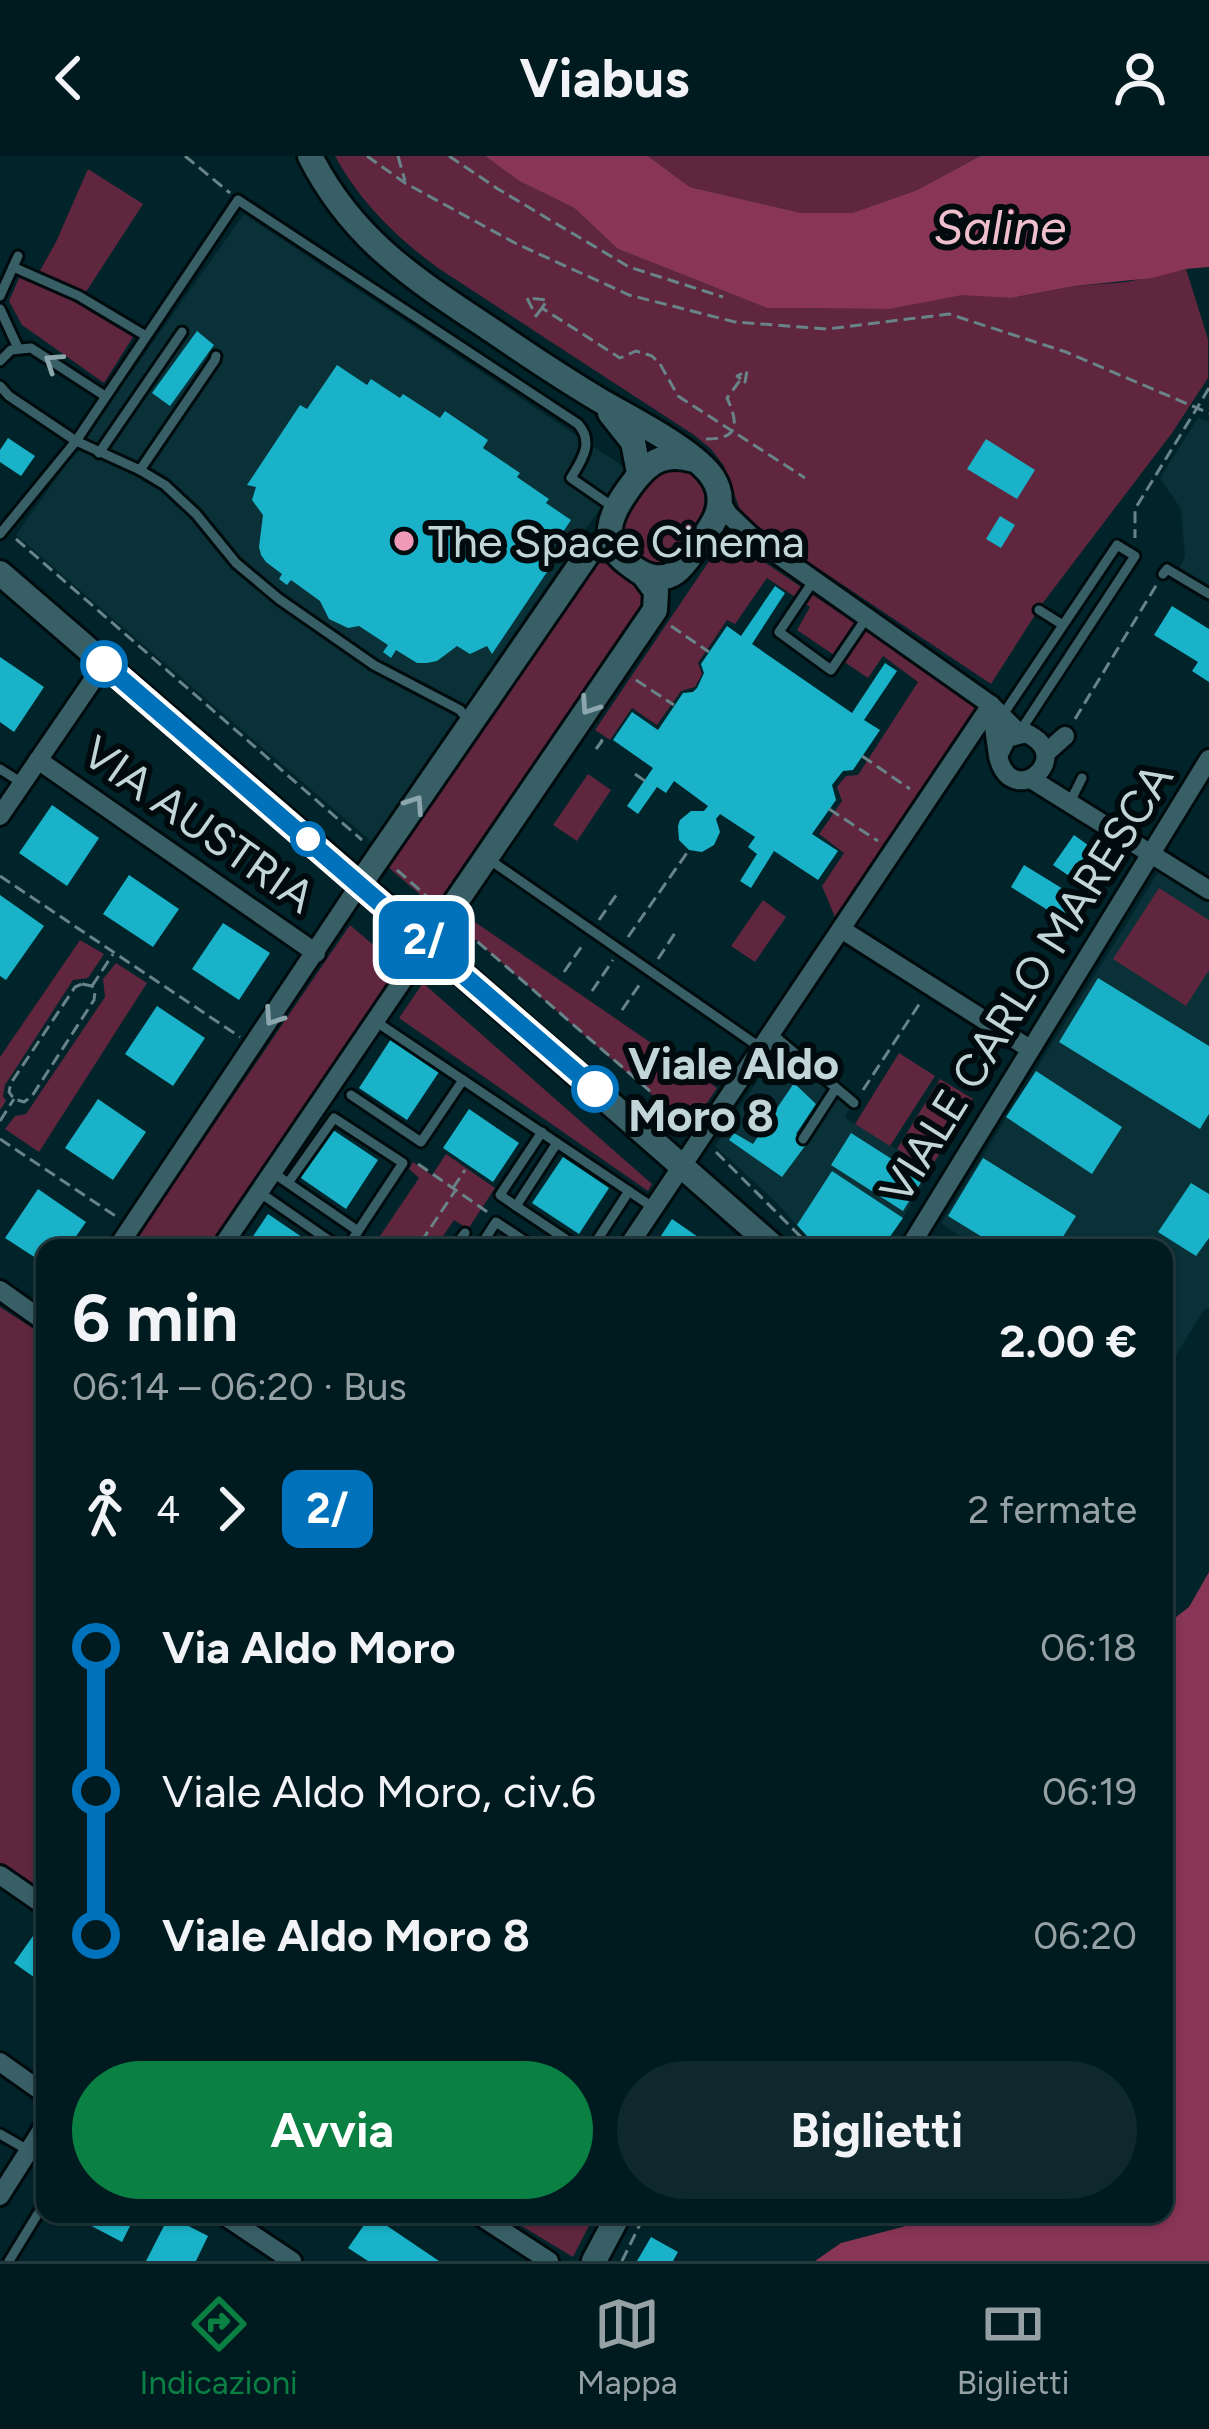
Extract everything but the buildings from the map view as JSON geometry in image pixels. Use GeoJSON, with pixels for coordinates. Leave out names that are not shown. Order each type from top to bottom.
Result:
{"type":"FeatureCollection","features":[{"type":"Feature","properties":{"kind":"street"},"geometry":{"type":"LineString","coordinates":[[310,156],[347,216],[412,278],[596,398],[696,451],[728,514],[750,535],[997,710],[1019,733]]}},
{"type":"Feature","properties":{"kind":"street"},"geometry":{"type":"LineString","coordinates":[[596,398],[633,442],[639,473]]}},
{"type":"Feature","properties":{"kind":"street"},"geometry":{"type":"LineString","coordinates":[[227,1239],[259,1192],[280,1178],[375,1022],[653,614],[657,594],[610,542],[610,520],[639,473],[651,463],[696,451]]}},
{"type":"Feature","properties":{"kind":"street"},"geometry":{"type":"LineString","coordinates":[[644,575],[662,578],[677,572],[710,530],[720,500]]}},
{"type":"Feature","properties":{"kind":"street"},"geometry":{"type":"LineString","coordinates":[[710,530],[750,535]]}},
{"type":"Feature","properties":{"kind":"street"},"geometry":{"type":"LineString","coordinates":[[123,1239],[591,549],[610,542]]}},
{"type":"Feature","properties":{"kind":"street"},"geometry":{"type":"LineString","coordinates":[[0,573],[765,1239]]}},
{"type":"Feature","properties":{"kind":"street"},"geometry":{"type":"LineString","coordinates":[[0,816],[104,664]]}},
{"type":"Feature","properties":{"kind":"street"},"geometry":{"type":"LineString","coordinates":[[997,710],[998,756],[1009,776],[1031,779],[1064,736]]}},
{"type":"Feature","properties":{"kind":"street"},"geometry":{"type":"LineString","coordinates":[[633,1239],[927,801],[997,710]]}},
{"type":"Feature","properties":{"kind":"street"},"geometry":{"type":"LineString","coordinates":[[998,756],[1007,739],[1019,733],[1039,740],[1056,783],[1070,802]]}},
{"type":"Feature","properties":{"kind":"street","name":"VIALE CARLO MARESCA"},"geometry":{"type":"LineString","coordinates":[[914,1239],[1209,759]]}},
{"type":"Feature","properties":{"kind":"street","name":"VIA AUSTRIA"},"geometry":{"type":"LineString","coordinates":[[38,760],[316,953]]}},
{"type":"Feature","properties":{"kind":"street"},"geometry":{"type":"LineString","coordinates":[[1031,779],[1209,890]]}},
{"type":"Feature","properties":{"kind":"street"},"geometry":{"type":"LineString","coordinates":[[842,928],[1030,1048]]}},
{"type":"Feature","properties":{"kind":"street"},"geometry":{"type":"LineString","coordinates":[[0,1290],[36,1316]]}},
{"type":"Feature","properties":{"kind":"street"},"geometry":{"type":"LineString","coordinates":[[0,1875],[36,1900]]}},
{"type":"Feature","properties":{"kind":"street"},"geometry":{"type":"LineString","coordinates":[[0,2062],[36,2088]]}},
{"type":"Feature","properties":{"kind":"street"},"geometry":{"type":"LineString","coordinates":[[0,2196],[36,2156]]}},
{"type":"Feature","properties":{"kind":"street"},"geometry":{"type":"LineString","coordinates":[[235,2223],[292,2261]]}},
{"type":"Feature","properties":{"kind":"street"},"geometry":{"type":"LineString","coordinates":[[491,2223],[549,2261]]}},
{"type":"Feature","properties":{"kind":"street"},"geometry":{"type":"LineString","coordinates":[[594,2261],[614,2223]]}},
{"type":"Feature","properties":{"kind":"lane"},"geometry":{"type":"LineString","coordinates":[[0,534],[76,441],[238,200],[578,424],[585,431],[586,447],[571,478],[615,509]]}},
{"type":"Feature","properties":{"kind":"lane"},"geometry":{"type":"LineString","coordinates":[[0,296],[15,261],[146,336]]}},
{"type":"Feature","properties":{"kind":"lane"},"geometry":{"type":"LineString","coordinates":[[0,309],[18,348]]}},
{"type":"Feature","properties":{"kind":"lane"},"geometry":{"type":"LineString","coordinates":[[99,453],[182,332]]}},
{"type":"Feature","properties":{"kind":"lane"},"geometry":{"type":"LineString","coordinates":[[0,361],[18,348],[37,351],[105,396]]}},
{"type":"Feature","properties":{"kind":"lane"},"geometry":{"type":"LineString","coordinates":[[140,470],[216,356]]}},
{"type":"Feature","properties":{"kind":"lane"},"geometry":{"type":"LineString","coordinates":[[0,386],[76,441],[166,485],[236,563],[279,599],[374,665],[460,710],[469,724]]}},
{"type":"Feature","properties":{"kind":"lane"},"geometry":{"type":"LineString","coordinates":[[997,710],[1117,545],[1135,556],[1019,733]]}},
{"type":"Feature","properties":{"kind":"lane"},"geometry":{"type":"LineString","coordinates":[[1163,574],[1167,569],[1209,594]]}},
{"type":"Feature","properties":{"kind":"lane"},"geometry":{"type":"LineString","coordinates":[[814,580],[778,632],[831,670],[867,617]]}},
{"type":"Feature","properties":{"kind":"lane"},"geometry":{"type":"LineString","coordinates":[[1039,610],[1063,625]]}},
{"type":"Feature","properties":{"kind":"lane"},"geometry":{"type":"LineString","coordinates":[[1,771],[22,784]]}},
{"type":"Feature","properties":{"kind":"lane"},"geometry":{"type":"LineString","coordinates":[[1070,802],[1082,778]]}},
{"type":"Feature","properties":{"kind":"lane"},"geometry":{"type":"LineString","coordinates":[[486,857],[854,1103]]}},
{"type":"Feature","properties":{"kind":"lane"},"geometry":{"type":"LineString","coordinates":[[375,1022],[654,1208]]}},
{"type":"Feature","properties":{"kind":"lane"},"geometry":{"type":"LineString","coordinates":[[351,1095],[421,1142],[463,1080]]}},
{"type":"Feature","properties":{"kind":"lane"},"geometry":{"type":"LineString","coordinates":[[803,1139],[838,1090]]}},
{"type":"Feature","properties":{"kind":"lane"},"geometry":{"type":"LineString","coordinates":[[351,1239],[358,1231],[403,1163],[334,1118],[280,1178],[358,1231]]}},
{"type":"Feature","properties":{"kind":"lane"},"geometry":{"type":"LineString","coordinates":[[542,1132],[500,1195],[566,1239]]}},
{"type":"Feature","properties":{"kind":"lane"},"geometry":{"type":"LineString","coordinates":[[516,1206],[557,1143]]}},
{"type":"Feature","properties":{"kind":"lane"},"geometry":{"type":"LineString","coordinates":[[598,1239],[629,1191]]}},
{"type":"Feature","properties":{"kind":"lane"},"geometry":{"type":"LineString","coordinates":[[259,1192],[330,1239]]}},
{"type":"Feature","properties":{"kind":"lane"},"geometry":{"type":"LineString","coordinates":[[485,1239],[496,1222],[522,1239]]}},
{"type":"Feature","properties":{"kind":"lane"},"geometry":{"type":"LineString","coordinates":[[461,1239],[465,1233]]}},
{"type":"Feature","properties":{"kind":"lane"},"geometry":{"type":"LineString","coordinates":[[0,2134],[36,2154]]}},
{"type":"Feature","properties":{"kind":"lane"},"geometry":{"type":"LineString","coordinates":[[9,2261],[36,2217]]}},
{"type":"Feature","properties":{"kind":"path"},"geometry":{"type":"LineString","coordinates":[[185,156],[238,200]]}},
{"type":"Feature","properties":{"kind":"path"},"geometry":{"type":"LineString","coordinates":[[367,156],[515,243],[629,295],[735,322],[827,329],[949,314],[1066,352],[1209,413]]}},
{"type":"Feature","properties":{"kind":"path"},"geometry":{"type":"LineString","coordinates":[[398,156],[406,183]]}},
{"type":"Feature","properties":{"kind":"path"},"geometry":{"type":"LineString","coordinates":[[449,156],[629,267],[723,297]]}},
{"type":"Feature","properties":{"kind":"path"},"geometry":{"type":"LineString","coordinates":[[542,308],[620,358],[636,352],[652,356],[678,396],[805,478]]}},
{"type":"Feature","properties":{"kind":"path"},"geometry":{"type":"LineString","coordinates":[[696,451],[700,439],[720,439],[732,431],[736,419],[727,398],[741,379]]}},
{"type":"Feature","properties":{"kind":"path"},"geometry":{"type":"LineString","coordinates":[[1135,556],[1135,509],[1209,388]]}},
{"type":"Feature","properties":{"kind":"path"},"geometry":{"type":"LineString","coordinates":[[18,541],[370,847]]}},
{"type":"Feature","properties":{"kind":"path"},"geometry":{"type":"LineString","coordinates":[[1064,736],[1163,574]]}},
{"type":"Feature","properties":{"kind":"path"},"geometry":{"type":"LineString","coordinates":[[653,614],[709,652]]}},
{"type":"Feature","properties":{"kind":"path"},"geometry":{"type":"LineString","coordinates":[[615,666],[674,705]]}},
{"type":"Feature","properties":{"kind":"path"},"geometry":{"type":"LineString","coordinates":[[591,733],[602,741],[596,749]]}},
{"type":"Feature","properties":{"kind":"path"},"geometry":{"type":"LineString","coordinates":[[862,756],[927,801]]}},
{"type":"Feature","properties":{"kind":"path"},"geometry":{"type":"LineString","coordinates":[[635,774],[645,781]]}},
{"type":"Feature","properties":{"kind":"path"},"geometry":{"type":"LineString","coordinates":[[829,809],[894,851]]}},
{"type":"Feature","properties":{"kind":"path"},"geometry":{"type":"LineString","coordinates":[[592,991],[689,850]]}},
{"type":"Feature","properties":{"kind":"path"},"geometry":{"type":"LineString","coordinates":[[392,866],[436,905]]}},
{"type":"Feature","properties":{"kind":"path"},"geometry":{"type":"LineString","coordinates":[[0,876],[242,1038]]}},
{"type":"Feature","properties":{"kind":"path"},"geometry":{"type":"LineString","coordinates":[[458,924],[690,1126]]}},
{"type":"Feature","properties":{"kind":"path"},"geometry":{"type":"LineString","coordinates":[[92,986],[75,986],[11,1083],[9,1092],[14,1099],[24,1102],[32,1096],[94,1000],[92,986],[114,953]]}},
{"type":"Feature","properties":{"kind":"path"},"geometry":{"type":"LineString","coordinates":[[854,1103],[933,987]]}},
{"type":"Feature","properties":{"kind":"path"},"geometry":{"type":"LineString","coordinates":[[0,1121],[14,1099]]}},
{"type":"Feature","properties":{"kind":"path"},"geometry":{"type":"LineString","coordinates":[[0,1139],[118,1218]]}},
{"type":"Feature","properties":{"kind":"path"},"geometry":{"type":"LineString","coordinates":[[715,1150],[803,1239]]}},
{"type":"Feature","properties":{"kind":"path"},"geometry":{"type":"LineString","coordinates":[[407,1156],[490,1213]]}},
{"type":"Feature","properties":{"kind":"path"},"geometry":{"type":"LineString","coordinates":[[423,1239],[465,1170]]}},
{"type":"Feature","properties":{"kind":"path"},"geometry":{"type":"LineString","coordinates":[[622,2261],[640,2223]]}},
{"type":"Feature","properties":{"kind":"shaded area"},"geometry":{"type":"Polygon","coordinates":[[[335,156],[485,156],[519,181],[574,208],[618,249],[768,308],[890,309],[962,294],[1011,298],[1186,269],[1208,339],[1208,378],[1042,604],[991,684],[755,526],[739,507],[724,466],[711,449],[422,256],[368,204],[335,156]]]}},
{"type":"Feature","properties":{"kind":"shaded area"},"geometry":{"type":"Polygon","coordinates":[[[648,156],[980,156],[917,190],[852,213],[802,213],[690,187],[648,156]]]}},
{"type":"Feature","properties":{"kind":"shaded area"},"geometry":{"type":"Polygon","coordinates":[[[88,169],[143,204],[84,295],[38,274],[88,169]]]}},
{"type":"Feature","properties":{"kind":"shaded area"},"geometry":{"type":"Polygon","coordinates":[[[244,214],[627,469],[372,842],[16,535],[244,214]]]}},
{"type":"Feature","properties":{"kind":"shaded area"},"geometry":{"type":"Polygon","coordinates":[[[20,276],[81,300],[136,332],[104,383],[22,325],[9,301],[20,276]]]}},
{"type":"Feature","properties":{"kind":"shaded area"},"geometry":{"type":"Polygon","coordinates":[[[1198,418],[1209,422],[1209,589],[1179,569],[1185,556],[1181,509],[1160,478],[1198,418]]]}},
{"type":"Feature","properties":{"kind":"shaded area"},"geometry":{"type":"Polygon","coordinates":[[[670,465],[696,475],[704,503],[682,548],[658,565],[646,564],[619,539],[622,523],[633,494],[670,465]]]}},
{"type":"Feature","properties":{"kind":"shaded area"},"geometry":{"type":"Polygon","coordinates":[[[726,536],[977,706],[835,917],[822,886],[844,853],[819,834],[842,801],[837,787],[846,776],[858,775],[918,682],[883,656],[868,678],[797,630],[810,607],[767,578],[735,624],[727,620],[698,663],[702,674],[695,687],[681,691],[657,725],[632,708],[610,740],[595,730],[726,536]]]}},
{"type":"Feature","properties":{"kind":"shaded area"},"geometry":{"type":"Polygon","coordinates":[[[597,560],[628,573],[650,598],[438,910],[388,867],[597,560]]]}},
{"type":"Feature","properties":{"kind":"shaded area"},"geometry":{"type":"Polygon","coordinates":[[[588,774],[611,790],[577,841],[553,825],[588,774]]]}},
{"type":"Feature","properties":{"kind":"shaded area"},"geometry":{"type":"Polygon","coordinates":[[[1164,863],[1209,890],[1209,1309],[1205,1308],[1173,1360],[1173,1239],[965,1239],[941,1223],[1164,863]]]}},
{"type":"Feature","properties":{"kind":"shaded area"},"geometry":{"type":"Polygon","coordinates":[[[1159,888],[1209,920],[1209,970],[1186,1006],[1113,959],[1159,888]]]}},
{"type":"Feature","properties":{"kind":"shaded area"},"geometry":{"type":"Polygon","coordinates":[[[763,900],[786,917],[755,962],[731,946],[763,900]]]}},
{"type":"Feature","properties":{"kind":"shaded area"},"geometry":{"type":"Polygon","coordinates":[[[469,918],[717,1088],[690,1128],[462,928],[469,918]]]}},
{"type":"Feature","properties":{"kind":"shaded area"},"geometry":{"type":"Polygon","coordinates":[[[350,925],[399,967],[213,1239],[136,1239],[350,925]]]}},
{"type":"Feature","properties":{"kind":"shaded area"},"geometry":{"type":"Polygon","coordinates":[[[80,940],[104,954],[88,978],[73,980],[5,1085],[6,1101],[0,1110],[0,1057],[80,940]]]}},
{"type":"Feature","properties":{"kind":"shaded area"},"geometry":{"type":"Polygon","coordinates":[[[116,963],[147,983],[39,1152],[5,1129],[15,1116],[26,1114],[105,997],[103,979],[116,963]]]}},
{"type":"Feature","properties":{"kind":"shaded area"},"geometry":{"type":"Polygon","coordinates":[[[423,983],[652,1184],[648,1191],[399,1018],[423,983]]]}},
{"type":"Feature","properties":{"kind":"shaded area"},"geometry":{"type":"Polygon","coordinates":[[[780,1046],[850,1107],[845,1118],[930,1169],[888,1239],[810,1239],[715,1146],[780,1046]]]}},
{"type":"Feature","properties":{"kind":"shaded area"},"geometry":{"type":"Polygon","coordinates":[[[899,1053],[935,1076],[890,1146],[855,1124],[899,1053]]]}},
{"type":"Feature","properties":{"kind":"shaded area"},"geometry":{"type":"Polygon","coordinates":[[[940,1079],[973,1099],[930,1169],[897,1149],[940,1079]]]}},
{"type":"Feature","properties":{"kind":"shaded area"},"geometry":{"type":"Polygon","coordinates":[[[446,1154],[495,1188],[468,1229],[454,1220],[441,1239],[378,1239],[419,1178],[409,1169],[413,1162],[432,1175],[446,1154]]]}},
{"type":"Feature","properties":{"kind":"shaded area"},"geometry":{"type":"Polygon","coordinates":[[[0,1307],[36,1330],[36,1889],[0,1865],[0,1307]]]}},
{"type":"Feature","properties":{"kind":"shaded area"},"geometry":{"type":"Polygon","coordinates":[[[517,2223],[590,2223],[573,2257],[517,2223]]]}},
{"type":"Feature","properties":{"kind":"water","name":"Saline"},"geometry":{"type":"Polygon","coordinates":[[[485,156],[648,156],[690,187],[802,213],[852,213],[917,190],[980,156],[1209,156],[1209,267],[1011,298],[962,295],[890,309],[767,308],[618,249],[574,208],[519,181],[485,156]]]}},
{"type":"Feature","properties":{"kind":"water"},"geometry":{"type":"Polygon","coordinates":[[[1209,1572],[1209,2261],[815,2261],[841,2243],[906,2223],[1173,2223],[1173,1619],[1189,1607],[1209,1572]]]}},
{"type":"Feature","properties":{"kind":"bus line","name":"2/"},"geometry":{"type":"LineString","coordinates":[[104,664],[595,1089]]}},
{"type":"Feature","properties":{"kind":"place","name":"The Space Cinema"},"geometry":{"type":"Point","coordinates":[404,541]}},
{"type":"Feature","properties":{"kind":"place","name":"Viale Aldo Moro 8"},"geometry":{"type":"Point","coordinates":[595,1089]}}]}
